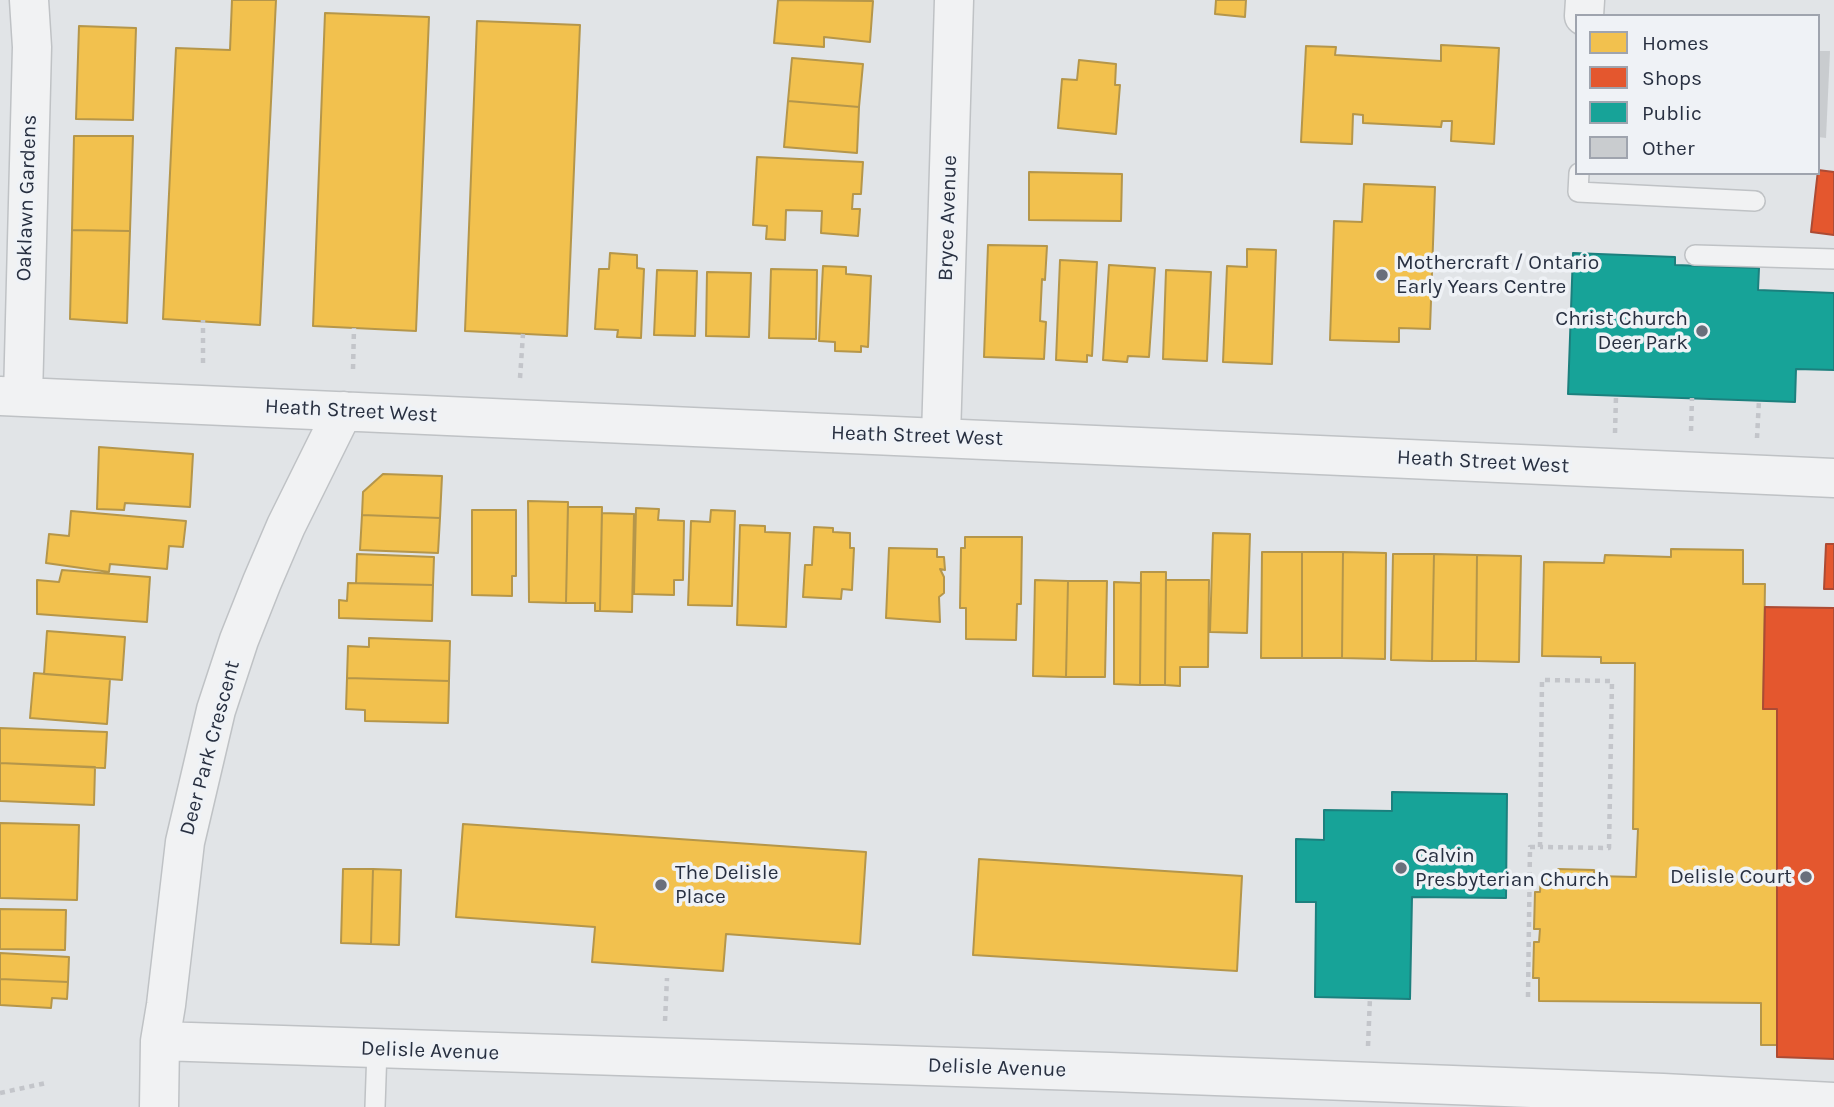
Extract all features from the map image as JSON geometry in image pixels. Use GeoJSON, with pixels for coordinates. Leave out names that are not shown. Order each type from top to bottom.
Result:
{"type":"FeatureCollection","features":[{"type":"Feature","properties":{"kind":"street","name":"Oaklawn Gardens"},"geometry":{"type":"LineString","coordinates":[[11,396],[32,47],[29,0]]}},
{"type":"Feature","properties":{"kind":"street","name":"Bryce Avenue"},"geometry":{"type":"LineString","coordinates":[[941,437],[954,0]]}},
{"type":"Feature","properties":{"kind":"street","name":"Heath Street West"},"geometry":{"type":"LineString","coordinates":[[11,396],[1834,478]]}},
{"type":"Feature","properties":{"kind":"street","name":"Deer Park Crescent"},"geometry":{"type":"LineString","coordinates":[[159,1107],[160,1041],[185,842],[216,710],[262,582],[286,526],[343,411]]}},
{"type":"Feature","properties":{"kind":"street","name":"Delisle Avenue"},"geometry":{"type":"LineString","coordinates":[[160,1041],[1369,1094],[1834,1102]]}},
{"type":"Feature","properties":{"kind":"lane"},"geometry":{"type":"LineString","coordinates":[[1579,175],[1578,192],[1755,201]]}},
{"type":"Feature","properties":{"kind":"lane"},"geometry":{"type":"LineString","coordinates":[[1695,256],[1834,259]]}},
{"type":"Feature","properties":{"kind":"lane"},"geometry":{"type":"LineString","coordinates":[[374,1107],[377,1049]]}},
{"type":"Feature","properties":{"kind":"path"},"geometry":{"type":"LineString","coordinates":[[203,363],[204,320]]}},
{"type":"Feature","properties":{"kind":"path"},"geometry":{"type":"LineString","coordinates":[[353,369],[354,328]]}},
{"type":"Feature","properties":{"kind":"path"},"geometry":{"type":"LineString","coordinates":[[520,378],[523,334]]}},
{"type":"Feature","properties":{"kind":"path"},"geometry":{"type":"LineString","coordinates":[[1691,431],[1692,398]]}},
{"type":"Feature","properties":{"kind":"path"},"geometry":{"type":"LineString","coordinates":[[1528,997],[1530,847],[1609,848],[1612,681],[1542,680],[1541,847]]}},
{"type":"Feature","properties":{"kind":"path"},"geometry":{"type":"LineString","coordinates":[[665,1032],[667,978]]}},
{"type":"Feature","properties":{"kind":"path"},"geometry":{"type":"LineString","coordinates":[[1368,1032],[1370,998]]}},
{"type":"Feature","properties":{"kind":"path"},"geometry":{"type":"LineString","coordinates":[[0,1093],[46,1083]]}},
{"type":"Feature","properties":{"kind":"building: Homes"},"geometry":{"type":"Polygon","coordinates":[[[232,0],[276,0],[260,325],[163,319],[176,48],[230,50],[232,0]]]}},
{"type":"Feature","properties":{"kind":"building: Homes"},"geometry":{"type":"Polygon","coordinates":[[[778,0],[873,1],[870,42],[824,37],[824,47],[774,43],[778,0]]]}},
{"type":"Feature","properties":{"kind":"building: Homes"},"geometry":{"type":"Polygon","coordinates":[[[1216,0],[1246,0],[1245,17],[1215,14],[1216,0]]]}},
{"type":"Feature","properties":{"kind":"building: Homes"},"geometry":{"type":"Polygon","coordinates":[[[325,13],[429,17],[416,331],[313,326],[325,13]]]}},
{"type":"Feature","properties":{"kind":"building: Homes"},"geometry":{"type":"Polygon","coordinates":[[[477,21],[580,25],[567,336],[465,331],[477,21]]]}},
{"type":"Feature","properties":{"kind":"building: Homes"},"geometry":{"type":"Polygon","coordinates":[[[79,26],[136,28],[133,120],[76,119],[79,26]]]}},
{"type":"Feature","properties":{"kind":"building: Homes"},"geometry":{"type":"Polygon","coordinates":[[[1441,45],[1499,48],[1494,144],[1451,141],[1452,121],[1442,121],[1441,127],[1363,123],[1363,115],[1353,114],[1352,144],[1301,142],[1306,46],[1336,47],[1335,55],[1441,61],[1441,45]]]}},
{"type":"Feature","properties":{"kind":"building: Homes"},"geometry":{"type":"Polygon","coordinates":[[[792,58],[863,64],[859,107],[788,101],[792,58]]]}},
{"type":"Feature","properties":{"kind":"building: Homes"},"geometry":{"type":"Polygon","coordinates":[[[1079,60],[1116,64],[1115,85],[1120,85],[1116,134],[1058,128],[1062,79],[1077,80],[1079,60]]]}},
{"type":"Feature","properties":{"kind":"building: Homes"},"geometry":{"type":"Polygon","coordinates":[[[788,101],[859,107],[857,153],[784,147],[788,101]]]}},
{"type":"Feature","properties":{"kind":"building: Homes"},"geometry":{"type":"Polygon","coordinates":[[[74,136],[133,136],[130,231],[72,230],[74,136]]]}},
{"type":"Feature","properties":{"kind":"building: Homes"},"geometry":{"type":"Polygon","coordinates":[[[757,157],[863,162],[861,194],[853,194],[852,209],[860,209],[858,236],[821,233],[822,211],[786,210],[785,240],[766,239],[767,226],[753,225],[757,157]]]}},
{"type":"Feature","properties":{"kind":"building: Homes"},"geometry":{"type":"Polygon","coordinates":[[[1029,172],[1122,174],[1121,221],[1029,220],[1029,172]]]}},
{"type":"Feature","properties":{"kind":"building: Homes","name":"Mothercraft / Ontario Early Years Centre"},"geometry":{"type":"Polygon","coordinates":[[[1364,184],[1435,187],[1430,329],[1399,328],[1399,342],[1330,340],[1334,221],[1362,222],[1364,184]]]}},
{"type":"Feature","properties":{"kind":"building: Homes"},"geometry":{"type":"Polygon","coordinates":[[[72,230],[130,231],[127,323],[70,319],[72,230]]]}},
{"type":"Feature","properties":{"kind":"building: Homes"},"geometry":{"type":"Polygon","coordinates":[[[988,245],[1047,246],[1040,321],[1046,322],[1044,359],[984,357],[988,245]]]}},
{"type":"Feature","properties":{"kind":"building: Homes"},"geometry":{"type":"Polygon","coordinates":[[[1247,249],[1276,250],[1272,364],[1223,362],[1227,266],[1247,267],[1247,249]]]}},
{"type":"Feature","properties":{"kind":"building: Homes"},"geometry":{"type":"Polygon","coordinates":[[[610,253],[637,255],[637,268],[644,269],[641,338],[617,337],[618,330],[595,329],[599,269],[609,269],[610,253]]]}},
{"type":"Feature","properties":{"kind":"building: Homes"},"geometry":{"type":"Polygon","coordinates":[[[1060,260],[1097,262],[1092,356],[1087,355],[1087,362],[1056,360],[1060,260]]]}},
{"type":"Feature","properties":{"kind":"building: Homes"},"geometry":{"type":"Polygon","coordinates":[[[1109,265],[1155,268],[1149,357],[1128,356],[1127,362],[1103,360],[1109,265]]]}},
{"type":"Feature","properties":{"kind":"building: Homes"},"geometry":{"type":"Polygon","coordinates":[[[823,266],[846,267],[846,274],[871,276],[868,347],[861,346],[861,352],[835,351],[835,342],[819,341],[823,266]]]}},
{"type":"Feature","properties":{"kind":"building: Homes"},"geometry":{"type":"Polygon","coordinates":[[[771,269],[817,270],[816,339],[769,338],[771,269]]]}},
{"type":"Feature","properties":{"kind":"building: Homes"},"geometry":{"type":"Polygon","coordinates":[[[657,270],[697,271],[695,336],[654,335],[657,270]]]}},
{"type":"Feature","properties":{"kind":"building: Homes"},"geometry":{"type":"Polygon","coordinates":[[[1166,270],[1211,272],[1207,361],[1163,359],[1166,270]]]}},
{"type":"Feature","properties":{"kind":"building: Homes"},"geometry":{"type":"Polygon","coordinates":[[[707,272],[751,273],[749,337],[706,336],[707,272]]]}},
{"type":"Feature","properties":{"kind":"building: Homes"},"geometry":{"type":"Polygon","coordinates":[[[99,447],[193,454],[190,507],[125,503],[124,510],[97,509],[99,447]]]}},
{"type":"Feature","properties":{"kind":"building: Homes"},"geometry":{"type":"Polygon","coordinates":[[[383,474],[442,476],[440,518],[362,515],[363,492],[383,474]]]}},
{"type":"Feature","properties":{"kind":"building: Homes"},"geometry":{"type":"Polygon","coordinates":[[[528,501],[568,502],[566,603],[529,602],[528,501]]]}},
{"type":"Feature","properties":{"kind":"building: Homes"},"geometry":{"type":"Polygon","coordinates":[[[568,507],[602,507],[600,611],[595,611],[595,603],[566,603],[568,507]]]}},
{"type":"Feature","properties":{"kind":"building: Homes"},"geometry":{"type":"Polygon","coordinates":[[[636,508],[659,509],[658,520],[684,521],[683,580],[674,580],[674,595],[634,594],[636,508]]]}},
{"type":"Feature","properties":{"kind":"building: Homes"},"geometry":{"type":"Polygon","coordinates":[[[472,510],[516,510],[516,576],[512,576],[512,596],[472,595],[472,510]]]}},
{"type":"Feature","properties":{"kind":"building: Homes"},"geometry":{"type":"Polygon","coordinates":[[[711,510],[735,511],[732,606],[688,605],[691,521],[710,522],[711,510]]]}},
{"type":"Feature","properties":{"kind":"building: Homes"},"geometry":{"type":"Polygon","coordinates":[[[71,511],[186,521],[183,547],[169,546],[167,569],[110,564],[109,572],[46,563],[49,534],[69,536],[71,511]]]}},
{"type":"Feature","properties":{"kind":"building: Homes"},"geometry":{"type":"Polygon","coordinates":[[[602,513],[634,514],[632,612],[600,611],[602,513]]]}},
{"type":"Feature","properties":{"kind":"building: Homes"},"geometry":{"type":"Polygon","coordinates":[[[362,515],[440,518],[438,553],[360,550],[362,515]]]}},
{"type":"Feature","properties":{"kind":"building: Homes"},"geometry":{"type":"Polygon","coordinates":[[[740,525],[765,526],[765,532],[790,533],[786,627],[737,625],[740,525]]]}},
{"type":"Feature","properties":{"kind":"building: Homes"},"geometry":{"type":"Polygon","coordinates":[[[814,527],[833,528],[833,532],[850,533],[850,548],[854,548],[852,590],[842,589],[841,599],[803,597],[805,565],[812,565],[814,527]]]}},
{"type":"Feature","properties":{"kind":"building: Homes"},"geometry":{"type":"Polygon","coordinates":[[[1213,533],[1250,534],[1247,633],[1210,632],[1213,533]]]}},
{"type":"Feature","properties":{"kind":"building: Homes"},"geometry":{"type":"Polygon","coordinates":[[[965,537],[1022,537],[1021,604],[1017,604],[1016,640],[966,639],[966,608],[960,608],[961,548],[965,548],[965,537]]]}},
{"type":"Feature","properties":{"kind":"building: Homes"},"geometry":{"type":"Polygon","coordinates":[[[889,548],[937,549],[937,557],[944,557],[945,570],[940,569],[944,577],[944,593],[939,597],[940,622],[886,618],[889,548]]]}},
{"type":"Feature","properties":{"kind":"building: Homes"},"geometry":{"type":"Polygon","coordinates":[[[1671,549],[1743,550],[1743,584],[1765,584],[1763,709],[1777,709],[1777,1045],[1761,1045],[1761,1003],[1539,1001],[1539,978],[1533,978],[1534,942],[1539,942],[1540,929],[1534,929],[1535,892],[1540,892],[1541,875],[1557,876],[1558,869],[1594,870],[1594,876],[1636,877],[1638,829],[1633,829],[1635,663],[1601,663],[1601,657],[1542,656],[1544,562],[1604,563],[1605,555],[1671,557],[1671,549]]]}},
{"type":"Feature","properties":{"kind":"building: Homes"},"geometry":{"type":"Polygon","coordinates":[[[1262,552],[1302,552],[1302,658],[1261,658],[1262,552]]]}},
{"type":"Feature","properties":{"kind":"building: Homes"},"geometry":{"type":"Polygon","coordinates":[[[1302,552],[1343,552],[1342,658],[1302,658],[1302,552]]]}},
{"type":"Feature","properties":{"kind":"building: Homes"},"geometry":{"type":"Polygon","coordinates":[[[1343,552],[1386,553],[1385,659],[1342,658],[1343,552]]]}},
{"type":"Feature","properties":{"kind":"building: Homes"},"geometry":{"type":"Polygon","coordinates":[[[357,554],[434,557],[433,585],[356,583],[357,554]]]}},
{"type":"Feature","properties":{"kind":"building: Homes"},"geometry":{"type":"Polygon","coordinates":[[[1393,554],[1434,554],[1432,661],[1391,660],[1393,554]]]}},
{"type":"Feature","properties":{"kind":"building: Homes"},"geometry":{"type":"Polygon","coordinates":[[[1434,554],[1477,555],[1476,661],[1432,661],[1434,554]]]}},
{"type":"Feature","properties":{"kind":"building: Homes"},"geometry":{"type":"Polygon","coordinates":[[[1477,555],[1521,556],[1519,662],[1476,661],[1477,555]]]}},
{"type":"Feature","properties":{"kind":"building: Homes"},"geometry":{"type":"Polygon","coordinates":[[[62,570],[150,577],[147,622],[37,614],[37,580],[59,582],[62,570]]]}},
{"type":"Feature","properties":{"kind":"building: Homes"},"geometry":{"type":"Polygon","coordinates":[[[1141,572],[1166,572],[1165,685],[1140,685],[1141,572]]]}},
{"type":"Feature","properties":{"kind":"building: Homes"},"geometry":{"type":"Polygon","coordinates":[[[1035,580],[1068,581],[1066,677],[1033,676],[1035,580]]]}},
{"type":"Feature","properties":{"kind":"building: Homes"},"geometry":{"type":"Polygon","coordinates":[[[1166,580],[1209,580],[1208,667],[1180,667],[1180,686],[1165,685],[1166,580]]]}},
{"type":"Feature","properties":{"kind":"building: Homes"},"geometry":{"type":"Polygon","coordinates":[[[1068,581],[1107,581],[1105,677],[1066,677],[1068,581]]]}},
{"type":"Feature","properties":{"kind":"building: Homes"},"geometry":{"type":"Polygon","coordinates":[[[1114,582],[1141,583],[1140,685],[1114,684],[1114,582]]]}},
{"type":"Feature","properties":{"kind":"building: Homes"},"geometry":{"type":"Polygon","coordinates":[[[348,583],[433,585],[432,621],[339,618],[339,600],[347,601],[348,583]]]}},
{"type":"Feature","properties":{"kind":"building: Homes"},"geometry":{"type":"Polygon","coordinates":[[[47,631],[125,637],[122,680],[44,674],[47,631]]]}},
{"type":"Feature","properties":{"kind":"building: Homes"},"geometry":{"type":"Polygon","coordinates":[[[369,638],[450,641],[449,681],[347,678],[348,646],[369,647],[369,638]]]}},
{"type":"Feature","properties":{"kind":"building: Homes"},"geometry":{"type":"Polygon","coordinates":[[[34,673],[110,679],[107,724],[30,718],[34,673]]]}},
{"type":"Feature","properties":{"kind":"building: Homes"},"geometry":{"type":"Polygon","coordinates":[[[347,678],[449,681],[448,723],[365,721],[365,710],[346,709],[347,678]]]}},
{"type":"Feature","properties":{"kind":"building: Homes"},"geometry":{"type":"Polygon","coordinates":[[[0,728],[107,732],[105,768],[0,763],[0,728]]]}},
{"type":"Feature","properties":{"kind":"building: Homes"},"geometry":{"type":"Polygon","coordinates":[[[0,763],[95,767],[94,805],[0,801],[0,763]]]}},
{"type":"Feature","properties":{"kind":"building: Homes"},"geometry":{"type":"Polygon","coordinates":[[[0,823],[79,825],[77,900],[0,898],[0,823]]]}},
{"type":"Feature","properties":{"kind":"building: Homes","name":"The Delisle Place"},"geometry":{"type":"Polygon","coordinates":[[[463,824],[866,852],[860,944],[726,934],[723,971],[592,962],[595,927],[456,917],[463,824]]]}},
{"type":"Feature","properties":{"kind":"building: Homes"},"geometry":{"type":"Polygon","coordinates":[[[979,859],[1242,876],[1237,971],[973,955],[979,859]]]}},
{"type":"Feature","properties":{"kind":"building: Homes"},"geometry":{"type":"Polygon","coordinates":[[[343,869],[373,869],[371,944],[341,943],[343,869]]]}},
{"type":"Feature","properties":{"kind":"building: Homes"},"geometry":{"type":"Polygon","coordinates":[[[373,869],[401,870],[399,945],[371,944],[373,869]]]}},
{"type":"Feature","properties":{"kind":"building: Homes"},"geometry":{"type":"Polygon","coordinates":[[[0,909],[66,910],[65,950],[0,949],[0,909]]]}},
{"type":"Feature","properties":{"kind":"building: Homes"},"geometry":{"type":"Polygon","coordinates":[[[0,953],[69,957],[68,982],[0,979],[0,953]]]}},
{"type":"Feature","properties":{"kind":"building: Homes"},"geometry":{"type":"Polygon","coordinates":[[[0,979],[68,982],[67,999],[52,998],[51,1008],[0,1005],[0,979]]]}},
{"type":"Feature","properties":{"kind":"building: Shops"},"geometry":{"type":"Polygon","coordinates":[[[1820,170],[1834,172],[1834,235],[1811,232],[1817,175],[1820,175],[1820,170]]]}},
{"type":"Feature","properties":{"kind":"building: Shops"},"geometry":{"type":"Polygon","coordinates":[[[1826,544],[1834,544],[1834,589],[1824,589],[1826,544]]]}},
{"type":"Feature","properties":{"kind":"building: Shops","name":"Delisle Court"},"geometry":{"type":"Polygon","coordinates":[[[1765,607],[1834,608],[1834,1059],[1777,1057],[1777,709],[1763,709],[1765,607]]]}},
{"type":"Feature","properties":{"kind":"building: Public","name":"Christ Church Deer Park"},"geometry":{"type":"Polygon","coordinates":[[[1573,253],[1675,257],[1675,265],[1759,268],[1758,290],[1834,293],[1834,370],[1796,369],[1795,402],[1568,394],[1573,253]]]}},
{"type":"Feature","properties":{"kind":"building: Public","name":"Calvin Presbyterian Church"},"geometry":{"type":"Polygon","coordinates":[[[1392,792],[1507,794],[1506,898],[1412,897],[1410,999],[1315,997],[1316,902],[1296,902],[1296,839],[1324,840],[1324,810],[1392,811],[1392,792]]]}},
{"type":"Feature","properties":{"kind":"building: Other"},"geometry":{"type":"Polygon","coordinates":[[[1820,51],[1830,51],[1826,138],[1820,137],[1820,51]]]}},
{"type":"Feature","properties":{"kind":"place","name":"Mothercraft / Ontario Early Years Centre"},"geometry":{"type":"Point","coordinates":[1382,275]}},
{"type":"Feature","properties":{"kind":"place","name":"Christ Church Deer Park"},"geometry":{"type":"Point","coordinates":[1702,331]}},
{"type":"Feature","properties":{"kind":"place","name":"Calvin Presbyterian Church"},"geometry":{"type":"Point","coordinates":[1401,868]}},
{"type":"Feature","properties":{"kind":"place","name":"Delisle Court"},"geometry":{"type":"Point","coordinates":[1806,877]}},
{"type":"Feature","properties":{"kind":"place","name":"The Delisle Place"},"geometry":{"type":"Point","coordinates":[661,885]}}]}
